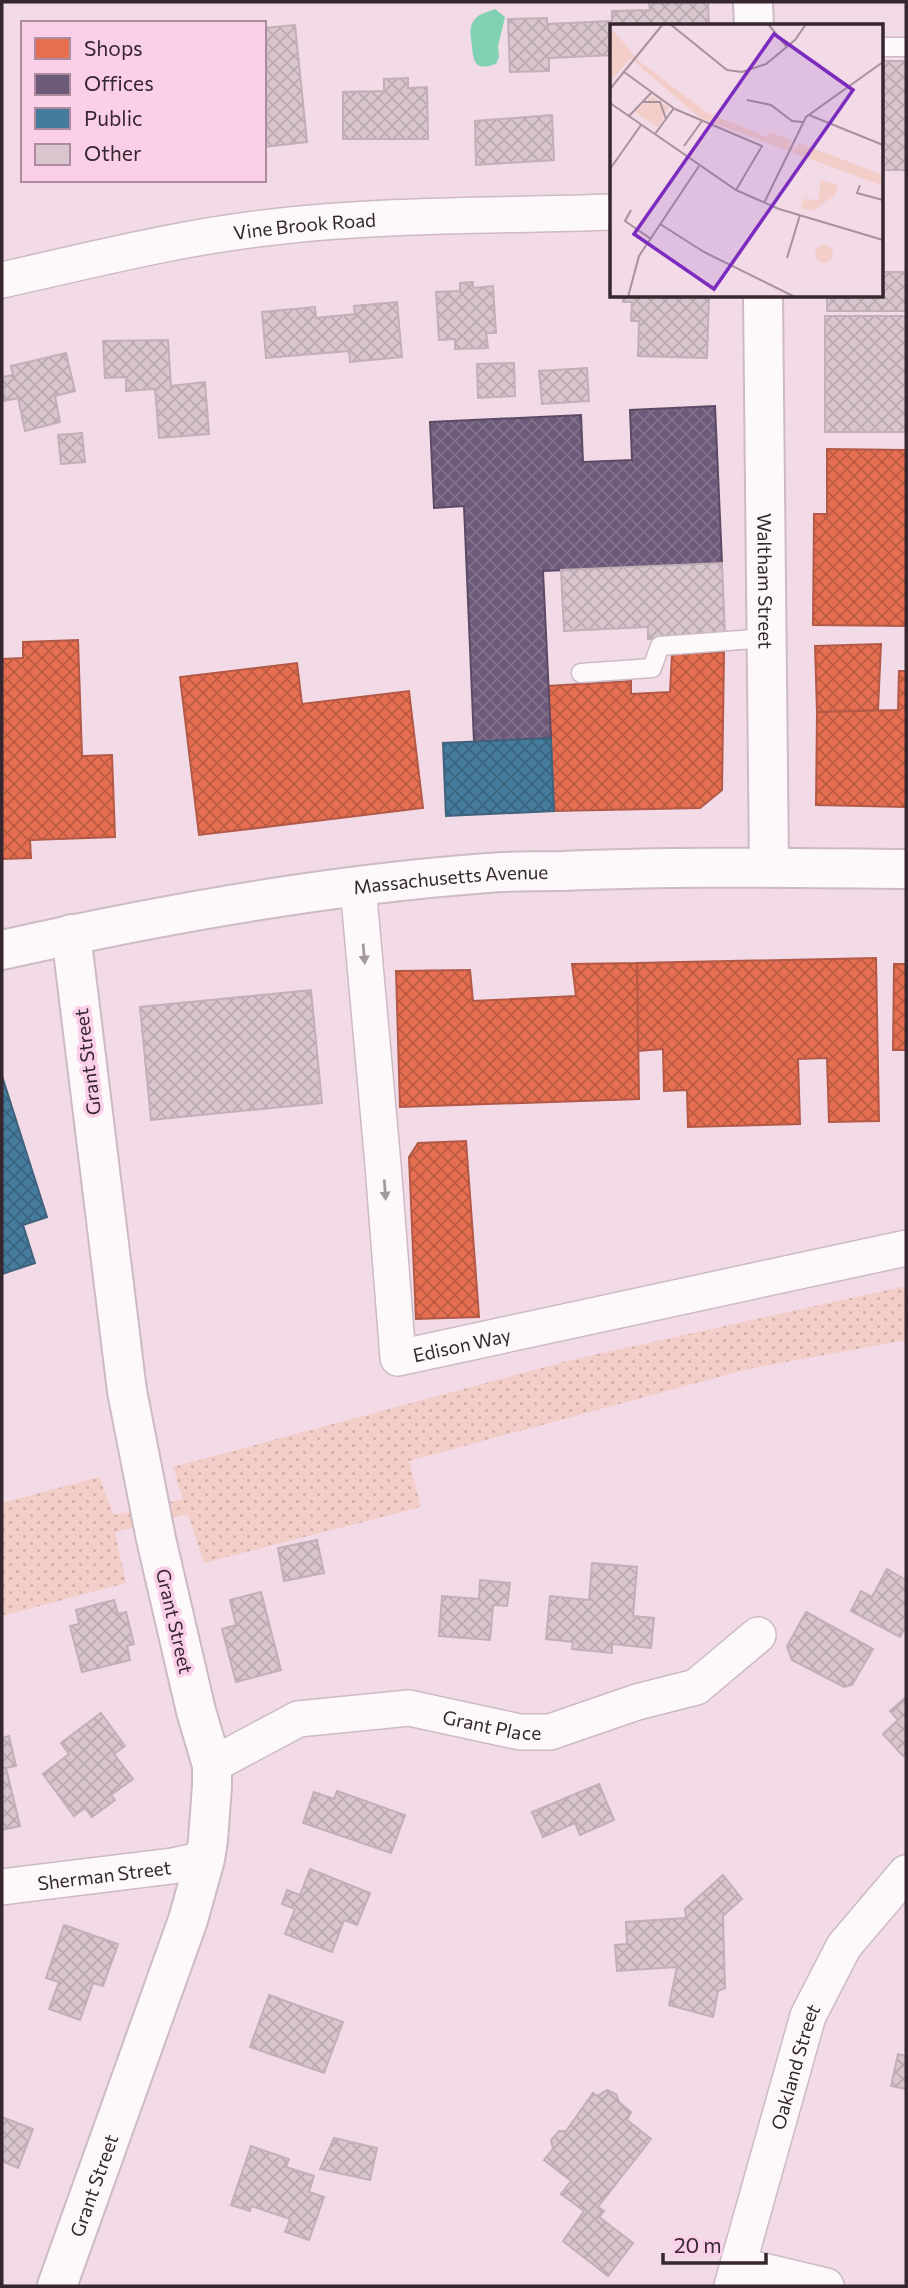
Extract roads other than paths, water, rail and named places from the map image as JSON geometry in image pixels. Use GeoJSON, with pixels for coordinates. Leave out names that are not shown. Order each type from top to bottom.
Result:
{"type":"FeatureCollection","features":[{"type":"Feature","properties":{"kind":"main road"},"geometry":{"type":"LineString","coordinates":[[753,2],[754,24]]}},
{"type":"Feature","properties":{"kind":"main road","name":"Waltham Street"},"geometry":{"type":"LineString","coordinates":[[763,298],[769,868]]}},
{"type":"Feature","properties":{"kind":"main road","name":"Massachusetts Avenue"},"geometry":{"type":"LineString","coordinates":[[2,950],[71,934],[220,907],[358,886],[491,873],[622,868],[906,869]]}},
{"type":"Feature","properties":{"kind":"main road","name":"Grant Street"},"geometry":{"type":"LineString","coordinates":[[57,2286],[188,1920],[205,1859],[210,1824],[212,1765],[196,1711],[159,1552],[127,1391],[71,934]]}},
{"type":"Feature","properties":{"kind":"street","name":"Vine Brook Road"},"geometry":{"type":"LineString","coordinates":[[2,279],[194,237],[273,227],[360,219],[610,212]]}},
{"type":"Feature","properties":{"kind":"street","name":"Edison Way"},"geometry":{"type":"LineString","coordinates":[[358,886],[382,1144],[398,1358],[906,1248]]}},
{"type":"Feature","properties":{"kind":"street","name":"Grant Place"},"geometry":{"type":"LineString","coordinates":[[212,1765],[298,1719],[409,1709],[520,1732],[550,1732],[637,1702],[696,1687],[758,1635]]}},
{"type":"Feature","properties":{"kind":"street","name":"Sherman Street"},"geometry":{"type":"LineString","coordinates":[[2,1887],[172,1866],[205,1859]]}},
{"type":"Feature","properties":{"kind":"street","name":"Oakland Street"},"geometry":{"type":"LineString","coordinates":[[735,2275],[808,2017],[844,1946],[906,1873]]}},
{"type":"Feature","properties":{"kind":"street"},"geometry":{"type":"LineString","coordinates":[[735,2275],[826,2286]]}},
{"type":"Feature","properties":{"kind":"lane"},"geometry":{"type":"LineString","coordinates":[[884,47],[906,47]]}},
{"type":"Feature","properties":{"kind":"lane"},"geometry":{"type":"LineString","coordinates":[[581,673],[652,668],[660,646],[768,638]]}}]}
